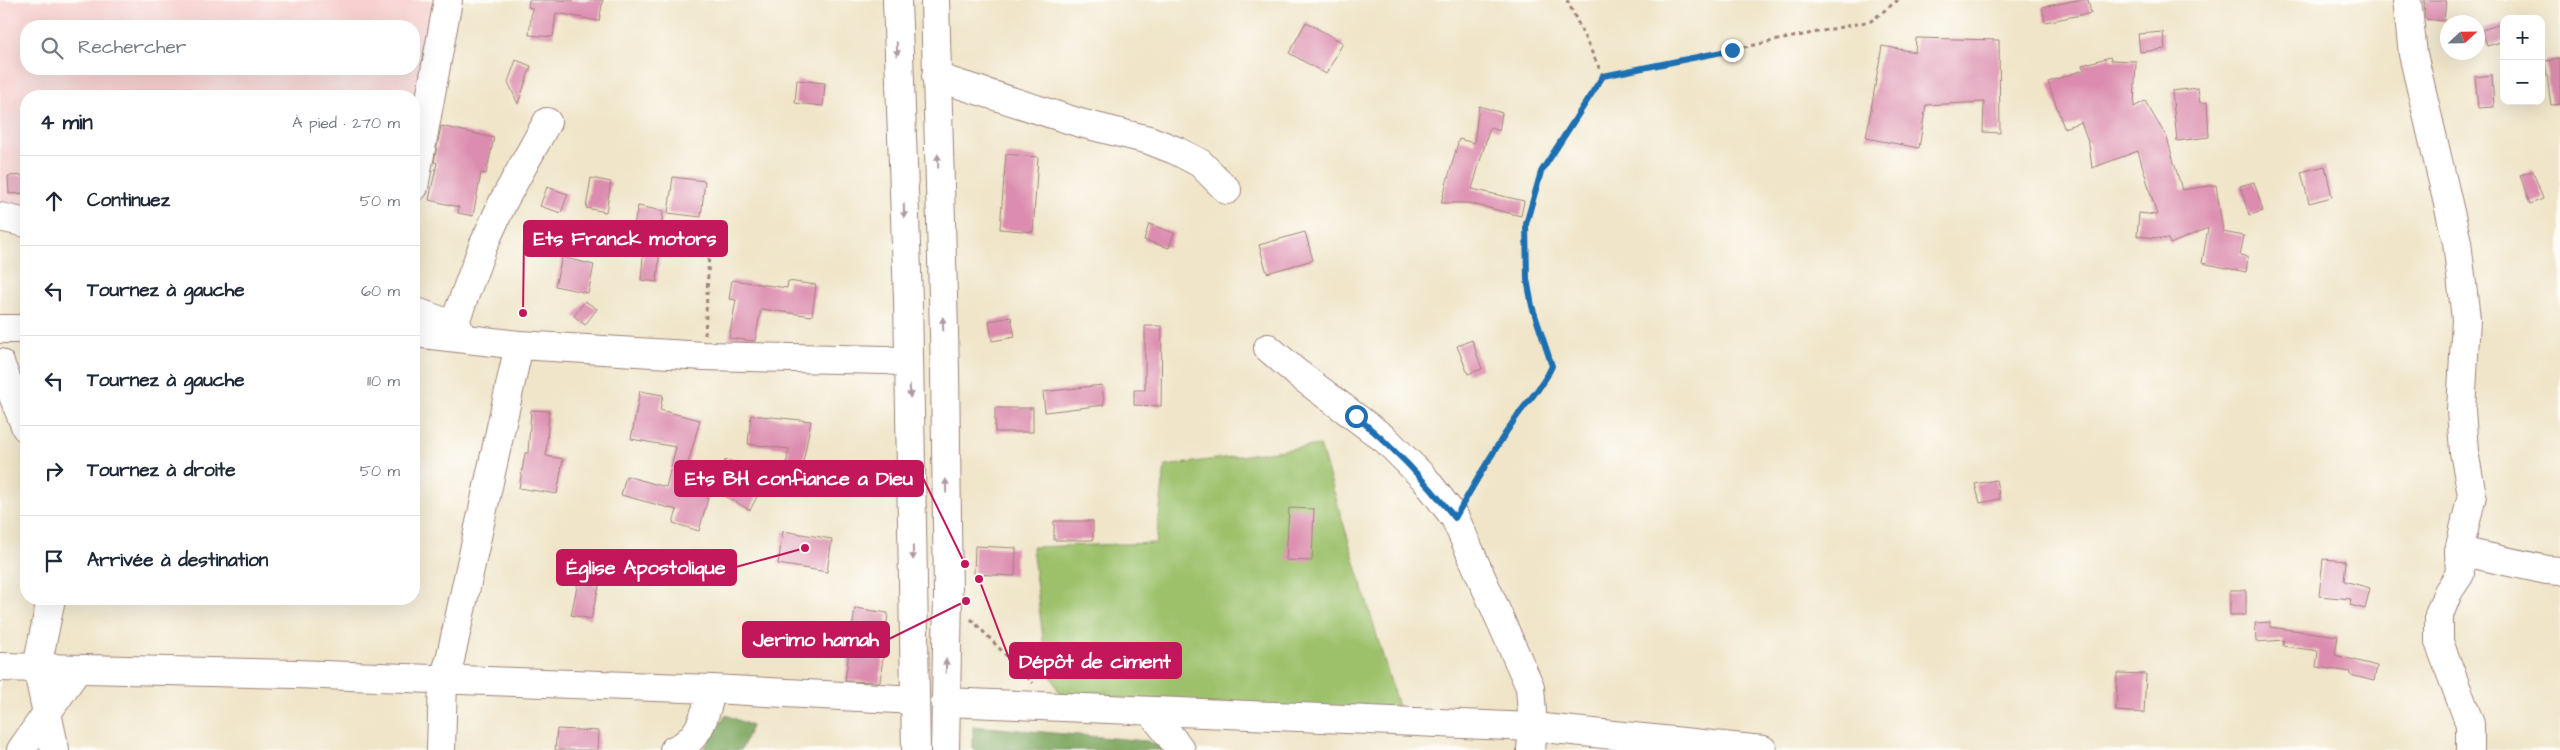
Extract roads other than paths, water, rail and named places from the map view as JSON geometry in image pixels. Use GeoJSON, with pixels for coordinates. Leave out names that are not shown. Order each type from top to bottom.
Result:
{"type":"FeatureCollection","features":[{"type":"Feature","properties":{"kind":"street"},"geometry":{"type":"LineString","coordinates":[[420,154],[448,0]]}},
{"type":"Feature","properties":{"kind":"street"},"geometry":{"type":"LineString","coordinates":[[897,0],[909,363],[916,750]]}},
{"type":"Feature","properties":{"kind":"street"},"geometry":{"type":"LineString","coordinates":[[935,0],[945,370],[948,596],[945,750]]}},
{"type":"Feature","properties":{"kind":"street"},"geometry":{"type":"LineString","coordinates":[[2407,0],[2413,54],[2456,242],[2466,319],[2461,410],[2464,452],[2472,494],[2459,551],[2460,574],[2448,592],[2439,615],[2439,642],[2470,724],[2470,750]]}},
{"type":"Feature","properties":{"kind":"street"},"geometry":{"type":"LineString","coordinates":[[936,77],[1080,123],[1149,140],[1200,163],[1228,190]]}},
{"type":"Feature","properties":{"kind":"street"},"geometry":{"type":"LineString","coordinates":[[454,324],[483,246],[503,202],[547,122]]}},
{"type":"Feature","properties":{"kind":"street"},"geometry":{"type":"LineString","coordinates":[[420,313],[454,324],[476,339]]}},
{"type":"Feature","properties":{"kind":"street"},"geometry":{"type":"LineString","coordinates":[[0,329],[20,329]]}},
{"type":"Feature","properties":{"kind":"street"},"geometry":{"type":"LineString","coordinates":[[420,334],[519,345],[704,356],[887,360],[909,363]]}},
{"type":"Feature","properties":{"kind":"street"},"geometry":{"type":"LineString","coordinates":[[441,750],[443,680],[450,660],[483,516],[519,345]]}},
{"type":"Feature","properties":{"kind":"street"},"geometry":{"type":"LineString","coordinates":[[1268,348],[1297,373],[1386,440],[1425,479],[1455,518],[1530,687],[1532,738]]}},
{"type":"Feature","properties":{"kind":"street"},"geometry":{"type":"LineString","coordinates":[[0,363],[20,413]]}},
{"type":"Feature","properties":{"kind":"street"},"geometry":{"type":"LineString","coordinates":[[2459,551],[2546,570],[2560,571]]}},
{"type":"Feature","properties":{"kind":"street"},"geometry":{"type":"LineString","coordinates":[[50,605],[37,667],[45,714],[55,750]]}},
{"type":"Feature","properties":{"kind":"street"},"geometry":{"type":"LineString","coordinates":[[0,667],[295,674],[712,689],[915,700]]}},
{"type":"Feature","properties":{"kind":"street"},"geometry":{"type":"LineString","coordinates":[[21,750],[77,670]]}},
{"type":"Feature","properties":{"kind":"street"},"geometry":{"type":"LineString","coordinates":[[674,750],[681,747],[700,730],[712,689]]}},
{"type":"Feature","properties":{"kind":"street"},"geometry":{"type":"LineString","coordinates":[[945,702],[1151,712],[1532,738],[1763,750]]}},
{"type":"Feature","properties":{"kind":"street"},"geometry":{"type":"LineString","coordinates":[[1151,712],[1181,750]]}},
{"type":"Feature","properties":{"kind":"place","name":"Ets Franck motors"},"geometry":{"type":"Point","coordinates":[523,313]}},
{"type":"Feature","properties":{"kind":"place","name":"Église Apostolique"},"geometry":{"type":"Point","coordinates":[805,548]}},
{"type":"Feature","properties":{"kind":"place","name":"Ets BH confiance a Dieu"},"geometry":{"type":"Point","coordinates":[965,564]}},
{"type":"Feature","properties":{"kind":"place","name":"Dépôt de ciment"},"geometry":{"type":"Point","coordinates":[979,579]}},
{"type":"Feature","properties":{"kind":"place","name":"Jerimo hamah"},"geometry":{"type":"Point","coordinates":[966,601]}}]}
